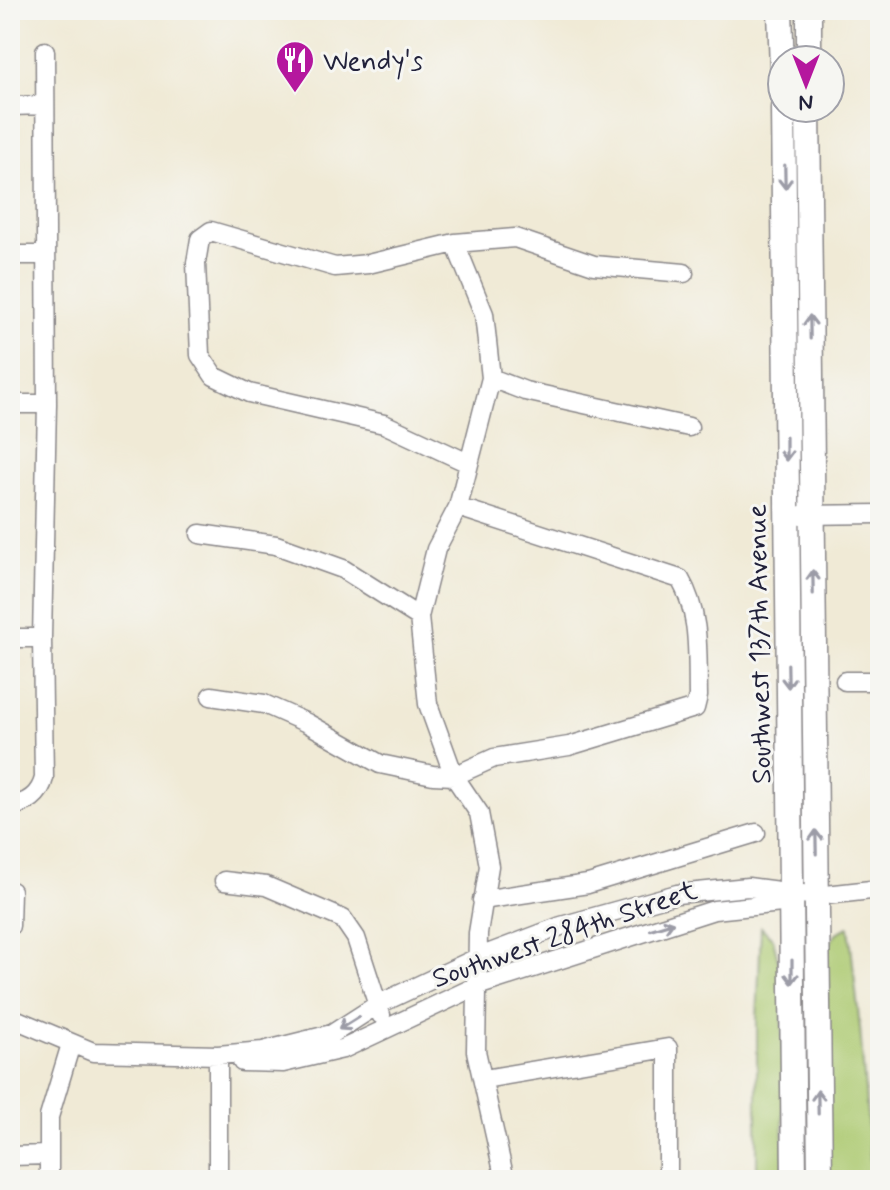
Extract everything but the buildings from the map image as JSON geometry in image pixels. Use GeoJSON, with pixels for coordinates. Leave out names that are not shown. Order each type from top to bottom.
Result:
{"type":"FeatureCollection","features":[{"type":"Feature","properties":{"kind":"main road"},"geometry":{"type":"LineString","coordinates":[[780,10],[781,44]]}},
{"type":"Feature","properties":{"kind":"main road"},"geometry":{"type":"LineString","coordinates":[[809,10],[809,44]]}},
{"type":"Feature","properties":{"kind":"main road","name":"Southwest 137th Avenue"},"geometry":{"type":"LineString","coordinates":[[785,124],[797,228],[812,515],[820,1180]]}},
{"type":"Feature","properties":{"kind":"main road","name":"Southwest 137th Avenue"},"geometry":{"type":"LineString","coordinates":[[794,1180],[786,514],[797,228],[807,124]]}},
{"type":"Feature","properties":{"kind":"street"},"geometry":{"type":"LineString","coordinates":[[10,806],[32,798],[44,778],[42,638],[47,404],[45,51]]}},
{"type":"Feature","properties":{"kind":"street"},"geometry":{"type":"LineString","coordinates":[[10,106],[45,105]]}},
{"type":"Feature","properties":{"kind":"street"},"geometry":{"type":"LineString","coordinates":[[468,463],[384,424],[249,393],[214,376],[200,355],[196,263],[200,239],[211,231],[335,267],[368,264],[455,243],[515,238],[594,265],[684,273]]}},
{"type":"Feature","properties":{"kind":"street"},"geometry":{"type":"LineString","coordinates":[[455,243],[484,314],[491,378],[458,507],[436,549],[419,617],[428,704],[454,776],[479,813],[489,866],[482,900],[477,958],[476,1051],[505,1180]]}},
{"type":"Feature","properties":{"kind":"street"},"geometry":{"type":"LineString","coordinates":[[10,255],[46,255]]}},
{"type":"Feature","properties":{"kind":"street"},"geometry":{"type":"LineString","coordinates":[[491,378],[525,391],[689,427]]}},
{"type":"Feature","properties":{"kind":"street"},"geometry":{"type":"LineString","coordinates":[[10,404],[47,404]]}},
{"type":"Feature","properties":{"kind":"street"},"geometry":{"type":"LineString","coordinates":[[211,696],[264,704],[307,723],[380,764],[454,776],[494,758],[569,746],[695,708],[698,696],[696,619],[690,596],[680,579],[458,507]]}},
{"type":"Feature","properties":{"kind":"street"},"geometry":{"type":"LineString","coordinates":[[786,514],[880,514]]}},
{"type":"Feature","properties":{"kind":"street"},"geometry":{"type":"LineString","coordinates":[[200,534],[276,545],[343,569],[419,617]]}},
{"type":"Feature","properties":{"kind":"street"},"geometry":{"type":"LineString","coordinates":[[10,638],[42,638]]}},
{"type":"Feature","properties":{"kind":"street"},"geometry":{"type":"LineString","coordinates":[[845,681],[880,681]]}},
{"type":"Feature","properties":{"kind":"street"},"geometry":{"type":"LineString","coordinates":[[482,900],[588,884],[756,833]]}},
{"type":"Feature","properties":{"kind":"street"},"geometry":{"type":"LineString","coordinates":[[224,881],[266,886],[343,919],[356,938],[387,1028]]}},
{"type":"Feature","properties":{"kind":"street","name":"Southwest 284th Street"},"geometry":{"type":"LineString","coordinates":[[10,1017],[93,1052],[218,1055],[263,1051],[332,1034],[377,1005],[477,958],[561,926],[677,894],[748,887],[817,896],[880,889]]}},
{"type":"Feature","properties":{"kind":"street"},"geometry":{"type":"LineString","coordinates":[[10,926],[11,891]]}},
{"type":"Feature","properties":{"kind":"street","name":"Southwest 284th Street"},"geometry":{"type":"LineString","coordinates":[[218,1055],[242,1062],[283,1063],[343,1049],[477,986],[714,910],[782,903],[792,894]]}},
{"type":"Feature","properties":{"kind":"street"},"geometry":{"type":"LineString","coordinates":[[49,1180],[49,1117],[71,1044]]}},
{"type":"Feature","properties":{"kind":"street"},"geometry":{"type":"LineString","coordinates":[[484,1079],[668,1048],[668,1180]]}},
{"type":"Feature","properties":{"kind":"street"},"geometry":{"type":"LineString","coordinates":[[218,1055],[218,1180]]}},
{"type":"Feature","properties":{"kind":"street"},"geometry":{"type":"LineString","coordinates":[[10,1156],[49,1155]]}},
{"type":"Feature","properties":{"kind":"green space"},"geometry":{"type":"Polygon","coordinates":[[[761,927],[773,939],[782,976],[784,1180],[757,1180],[757,1021],[761,927]]]}},
{"type":"Feature","properties":{"kind":"green space"},"geometry":{"type":"Polygon","coordinates":[[[849,927],[872,1180],[827,1180],[825,955],[834,937],[849,927]]]}},
{"type":"Feature","properties":{"kind":"place","name":"Wendy's"},"geometry":{"type":"Point","coordinates":[295,94]}}]}
